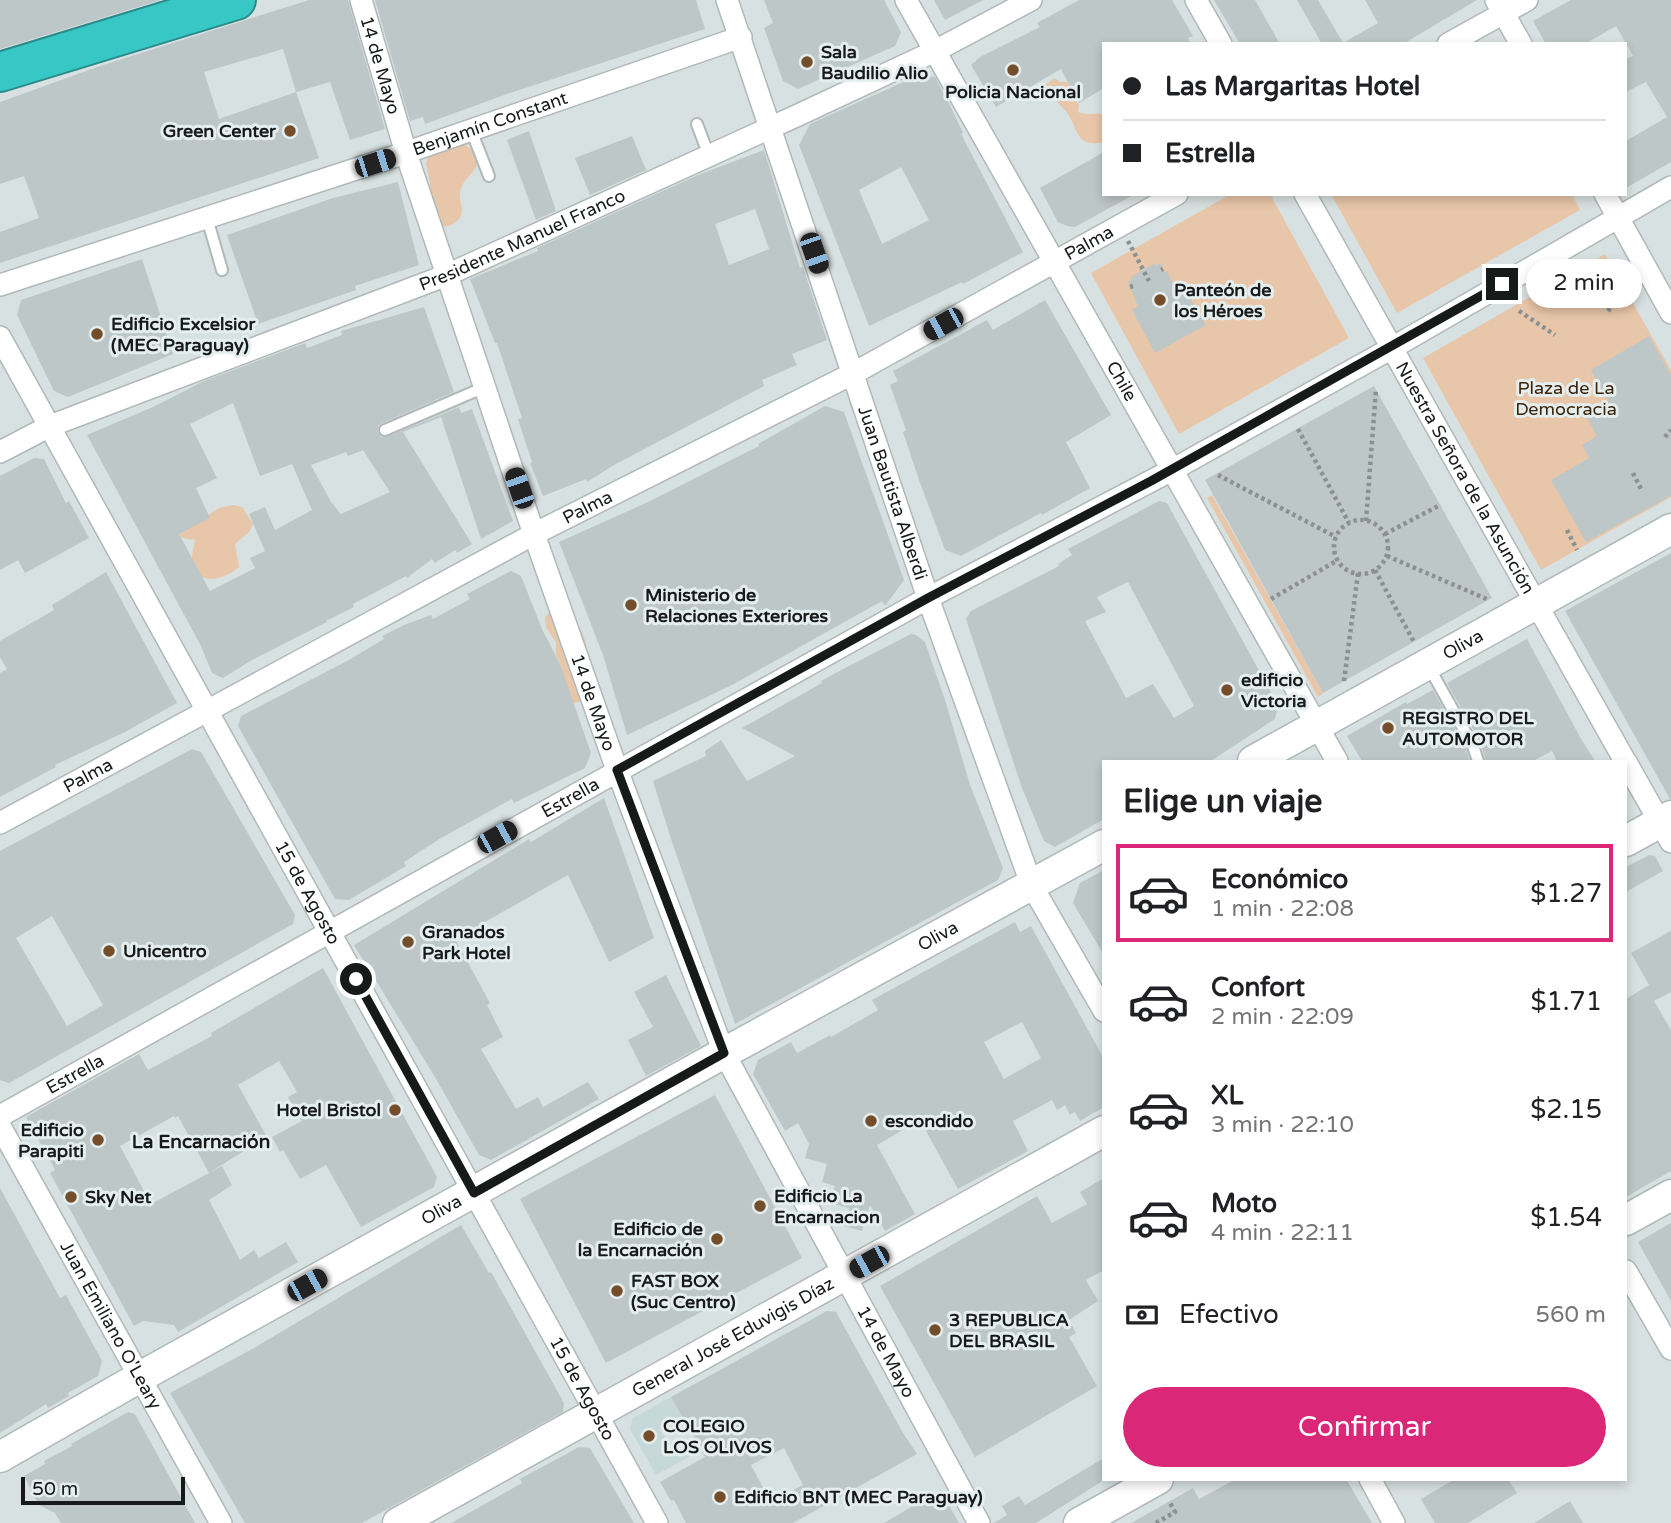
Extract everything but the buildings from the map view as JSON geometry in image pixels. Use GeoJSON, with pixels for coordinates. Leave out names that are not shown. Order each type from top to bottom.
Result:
{"type":"FeatureCollection","features":[{"type":"Feature","properties":{"kind":"highway"},"geometry":{"type":"LineString","coordinates":[[0,72],[236,0]]}},
{"type":"Feature","properties":{"kind":"street","name":"14 de Mayo"},"geometry":{"type":"LineString","coordinates":[[361,0],[406,153],[534,534],[617,770],[724,1053],[979,1523]]}},
{"type":"Feature","properties":{"kind":"street","name":"Juan Bautista Alberdi"},"geometry":{"type":"LineString","coordinates":[[727,0],[772,127],[928,598],[1032,886],[1102,1008]]}},
{"type":"Feature","properties":{"kind":"street","name":"Chile"},"geometry":{"type":"LineString","coordinates":[[906,0],[1336,760]]}},
{"type":"Feature","properties":{"kind":"street","name":"Presidente Manuel Franco"},"geometry":{"type":"LineString","coordinates":[[0,452],[50,426],[447,275],[935,51],[1031,0]]}},
{"type":"Feature","properties":{"kind":"street"},"geometry":{"type":"LineString","coordinates":[[1196,0],[1220,42]]}},
{"type":"Feature","properties":{"kind":"street"},"geometry":{"type":"LineString","coordinates":[[1451,42],[1500,6],[1527,0]]}},
{"type":"Feature","properties":{"kind":"street"},"geometry":{"type":"LineString","coordinates":[[1500,6],[1520,42]]}},
{"type":"Feature","properties":{"kind":"street","name":"Benjamín Constant"},"geometry":{"type":"LineString","coordinates":[[0,285],[406,153],[741,37]]}},
{"type":"Feature","properties":{"kind":"street","name":"Estrella"},"geometry":{"type":"LineString","coordinates":[[0,1116],[928,598],[1172,470],[1392,348],[1671,187]]}},
{"type":"Feature","properties":{"kind":"street","name":"Palma"},"geometry":{"type":"LineString","coordinates":[[0,823],[534,534],[854,373],[1173,196]]}},
{"type":"Feature","properties":{"kind":"street","name":"Nuestra Señora de la Asunción"},"geometry":{"type":"LineString","coordinates":[[1306,196],[1624,760]]}},
{"type":"Feature","properties":{"kind":"street"},"geometry":{"type":"LineString","coordinates":[[1606,196],[1671,313]]}},
{"type":"Feature","properties":{"kind":"street","name":"15 de Agosto"},"geometry":{"type":"LineString","coordinates":[[0,337],[657,1523]]}},
{"type":"Feature","properties":{"kind":"street","name":"Oliva"},"geometry":{"type":"LineString","coordinates":[[1255,760],[1317,725],[1421,653],[1536,605],[1671,529]]}},
{"type":"Feature","properties":{"kind":"street","name":"Nuestra Señora de la Asunción"},"geometry":{"type":"LineString","coordinates":[[1627,765],[1667,827]]}},
{"type":"Feature","properties":{"kind":"street"},"geometry":{"type":"LineString","coordinates":[[1627,841],[1667,827]]}},
{"type":"Feature","properties":{"kind":"street","name":"Oliva"},"geometry":{"type":"LineString","coordinates":[[0,1457],[724,1053],[1102,846]]}},
{"type":"Feature","properties":{"kind":"street","name":"Juan Emiliano O'Leary"},"geometry":{"type":"LineString","coordinates":[[0,1126],[221,1523]]}},
{"type":"Feature","properties":{"kind":"street","name":"General José Eduvigis Díaz"},"geometry":{"type":"LineString","coordinates":[[398,1523],[1102,1132]]}},
{"type":"Feature","properties":{"kind":"street"},"geometry":{"type":"LineString","coordinates":[[1627,1219],[1671,1195]]}},
{"type":"Feature","properties":{"kind":"street"},"geometry":{"type":"LineString","coordinates":[[1627,1273],[1671,1349]]}},
{"type":"Feature","properties":{"kind":"street"},"geometry":{"type":"LineString","coordinates":[[1371,1481],[1394,1523]]}},
{"type":"Feature","properties":{"kind":"street"},"geometry":{"type":"LineString","coordinates":[[1079,1523],[1164,1490]]}},
{"type":"Feature","properties":{"kind":"lane"},"geometry":{"type":"LineString","coordinates":[[697,124],[709,156]]}},
{"type":"Feature","properties":{"kind":"lane"},"geometry":{"type":"LineString","coordinates":[[471,130],[489,176]]}},
{"type":"Feature","properties":{"kind":"lane"},"geometry":{"type":"LineString","coordinates":[[207,218],[222,270]]}},
{"type":"Feature","properties":{"kind":"lane"},"geometry":{"type":"LineString","coordinates":[[385,430],[485,387]]}},
{"type":"Feature","properties":{"kind":"lane"},"geometry":{"type":"LineString","coordinates":[[1421,653],[1473,746],[1478,760]]}},
{"type":"Feature","properties":{"kind":"path"},"geometry":{"type":"LineString","coordinates":[[1132,248],[1149,281]]}},
{"type":"Feature","properties":{"kind":"path"},"geometry":{"type":"LineString","coordinates":[[1608,312],[1623,292]]}},
{"type":"Feature","properties":{"kind":"path"},"geometry":{"type":"LineString","coordinates":[[1519,311],[1555,335]]}},
{"type":"Feature","properties":{"kind":"path"},"geometry":{"type":"LineString","coordinates":[[1366,521],[1376,389]]}},
{"type":"Feature","properties":{"kind":"path"},"geometry":{"type":"LineString","coordinates":[[1297,429],[1349,523]]}},
{"type":"Feature","properties":{"kind":"path"},"geometry":{"type":"LineString","coordinates":[[1665,437],[1671,430]]}},
{"type":"Feature","properties":{"kind":"path"},"geometry":{"type":"LineString","coordinates":[[1633,473],[1642,491]]}},
{"type":"Feature","properties":{"kind":"path"},"geometry":{"type":"LineString","coordinates":[[1218,475],[1336,537]]}},
{"type":"Feature","properties":{"kind":"path"},"geometry":{"type":"LineString","coordinates":[[1385,534],[1440,505]]}},
{"type":"Feature","properties":{"kind":"path"},"geometry":{"type":"LineString","coordinates":[[1366,521],[1380,527],[1385,534],[1388,542],[1387,556],[1375,570],[1358,573],[1347,570],[1338,560],[1334,547],[1336,537],[1349,523],[1366,521]]}},
{"type":"Feature","properties":{"kind":"path"},"geometry":{"type":"LineString","coordinates":[[1567,530],[1577,550]]}},
{"type":"Feature","properties":{"kind":"path"},"geometry":{"type":"LineString","coordinates":[[1387,556],[1489,600]]}},
{"type":"Feature","properties":{"kind":"path"},"geometry":{"type":"LineString","coordinates":[[1271,599],[1338,560]]}},
{"type":"Feature","properties":{"kind":"path"},"geometry":{"type":"LineString","coordinates":[[1375,570],[1421,653]]}},
{"type":"Feature","properties":{"kind":"path"},"geometry":{"type":"LineString","coordinates":[[1344,681],[1358,573]]}},
{"type":"Feature","properties":{"kind":"path"},"geometry":{"type":"LineString","coordinates":[[1156,1523],[1175,1512],[1164,1490]]}},
{"type":"Feature","properties":{"kind":"shaded area","name":"COLEGIO LOS OLIVOS"},"geometry":{"type":"Polygon","coordinates":[[[671,1397],[682,1416],[660,1429],[674,1456],[696,1444],[700,1451],[656,1475],[630,1429],[633,1418],[671,1397]]]}},
{"type":"Feature","properties":{"kind":"green space"},"geometry":{"type":"Polygon","coordinates":[[[1055,78],[1060,82],[1067,82],[1079,105],[1078,112],[1102,115],[1102,142],[1088,143],[1083,140],[1052,92],[1042,87],[1055,78]]]}},
{"type":"Feature","properties":{"kind":"green space"},"geometry":{"type":"Polygon","coordinates":[[[458,139],[473,151],[477,165],[461,188],[461,216],[450,225],[438,227],[426,198],[430,183],[426,163],[430,154],[458,139]]]}},
{"type":"Feature","properties":{"kind":"green space"},"geometry":{"type":"Polygon","coordinates":[[[1227,196],[1271,196],[1349,338],[1179,434],[1091,273],[1227,196]]]}},
{"type":"Feature","properties":{"kind":"green space"},"geometry":{"type":"Polygon","coordinates":[[[1332,196],[1573,196],[1580,210],[1397,313],[1332,196]]]}},
{"type":"Feature","properties":{"kind":"green space","name":"Plaza de La Democracia"},"geometry":{"type":"Polygon","coordinates":[[[1605,254],[1671,370],[1671,497],[1541,570],[1423,358],[1605,254]]]}},
{"type":"Feature","properties":{"kind":"green space"},"geometry":{"type":"Polygon","coordinates":[[[1212,495],[1323,693],[1318,697],[1207,498],[1212,495]]]}},
{"type":"Feature","properties":{"kind":"green space"},"geometry":{"type":"Polygon","coordinates":[[[233,505],[242,507],[253,524],[249,532],[235,544],[239,567],[220,578],[200,576],[192,563],[195,540],[182,538],[179,534],[219,508],[233,505]]]}},
{"type":"Feature","properties":{"kind":"green space"},"geometry":{"type":"Polygon","coordinates":[[[552,610],[577,624],[585,640],[587,684],[581,701],[573,704],[563,690],[556,642],[546,627],[545,617],[552,610]]]}},
{"type":"Feature","properties":{"kind":"place","name":"Sala Baudilio Alio"},"geometry":{"type":"Point","coordinates":[807,62]}},
{"type":"Feature","properties":{"kind":"place","name":"Policia Nacional"},"geometry":{"type":"Point","coordinates":[1013,70]}},
{"type":"Feature","properties":{"kind":"place","name":"Green Center"},"geometry":{"type":"Point","coordinates":[290,131]}},
{"type":"Feature","properties":{"kind":"place","name":"Panteón de los Héroes"},"geometry":{"type":"Point","coordinates":[1160,300]}},
{"type":"Feature","properties":{"kind":"place","name":"Edificio Excelsior (MEC Paraguay)"},"geometry":{"type":"Point","coordinates":[97,334]}},
{"type":"Feature","properties":{"kind":"place","name":"Ministerio de Relaciones Exteriores"},"geometry":{"type":"Point","coordinates":[631,605]}},
{"type":"Feature","properties":{"kind":"place","name":"edificio Victoria"},"geometry":{"type":"Point","coordinates":[1227,690]}},
{"type":"Feature","properties":{"kind":"place","name":"REGISTRO DEL AUTOMOTOR"},"geometry":{"type":"Point","coordinates":[1388,728]}},
{"type":"Feature","properties":{"kind":"place","name":"Granados Park Hotel"},"geometry":{"type":"Point","coordinates":[408,942]}},
{"type":"Feature","properties":{"kind":"place","name":"Unicentro"},"geometry":{"type":"Point","coordinates":[109,951]}},
{"type":"Feature","properties":{"kind":"place","name":"Hotel Bristol"},"geometry":{"type":"Point","coordinates":[395,1110]}},
{"type":"Feature","properties":{"kind":"place","name":"escondido"},"geometry":{"type":"Point","coordinates":[871,1121]}},
{"type":"Feature","properties":{"kind":"place","name":"Edificio Parapiti"},"geometry":{"type":"Point","coordinates":[98,1140]}},
{"type":"Feature","properties":{"kind":"place","name":"Sky Net"},"geometry":{"type":"Point","coordinates":[71,1197]}},
{"type":"Feature","properties":{"kind":"place","name":"Edificio La Encarnacion"},"geometry":{"type":"Point","coordinates":[760,1206]}},
{"type":"Feature","properties":{"kind":"place","name":"Edificio de la Encarnación"},"geometry":{"type":"Point","coordinates":[717,1239]}},
{"type":"Feature","properties":{"kind":"place","name":"FAST BOX (Suc Centro)"},"geometry":{"type":"Point","coordinates":[617,1291]}},
{"type":"Feature","properties":{"kind":"place","name":"3 REPUBLICA DEL BRASIL"},"geometry":{"type":"Point","coordinates":[935,1330]}},
{"type":"Feature","properties":{"kind":"place","name":"COLEGIO LOS OLIVOS"},"geometry":{"type":"Point","coordinates":[649,1436]}},
{"type":"Feature","properties":{"kind":"place","name":"Edificio BNT (MEC Paraguay)"},"geometry":{"type":"Point","coordinates":[720,1497]}},
{"type":"Feature","properties":{"kind":"district","name":"La Encarnación"},"geometry":{"type":"Point","coordinates":[201,1141]}},
{"type":"Feature","properties":{"kind":"route"},"geometry":{"type":"LineString","coordinates":[[356,979],[474,1193],[724,1053],[617,770],[928,598],[1151,481],[1502,284]]}}]}
